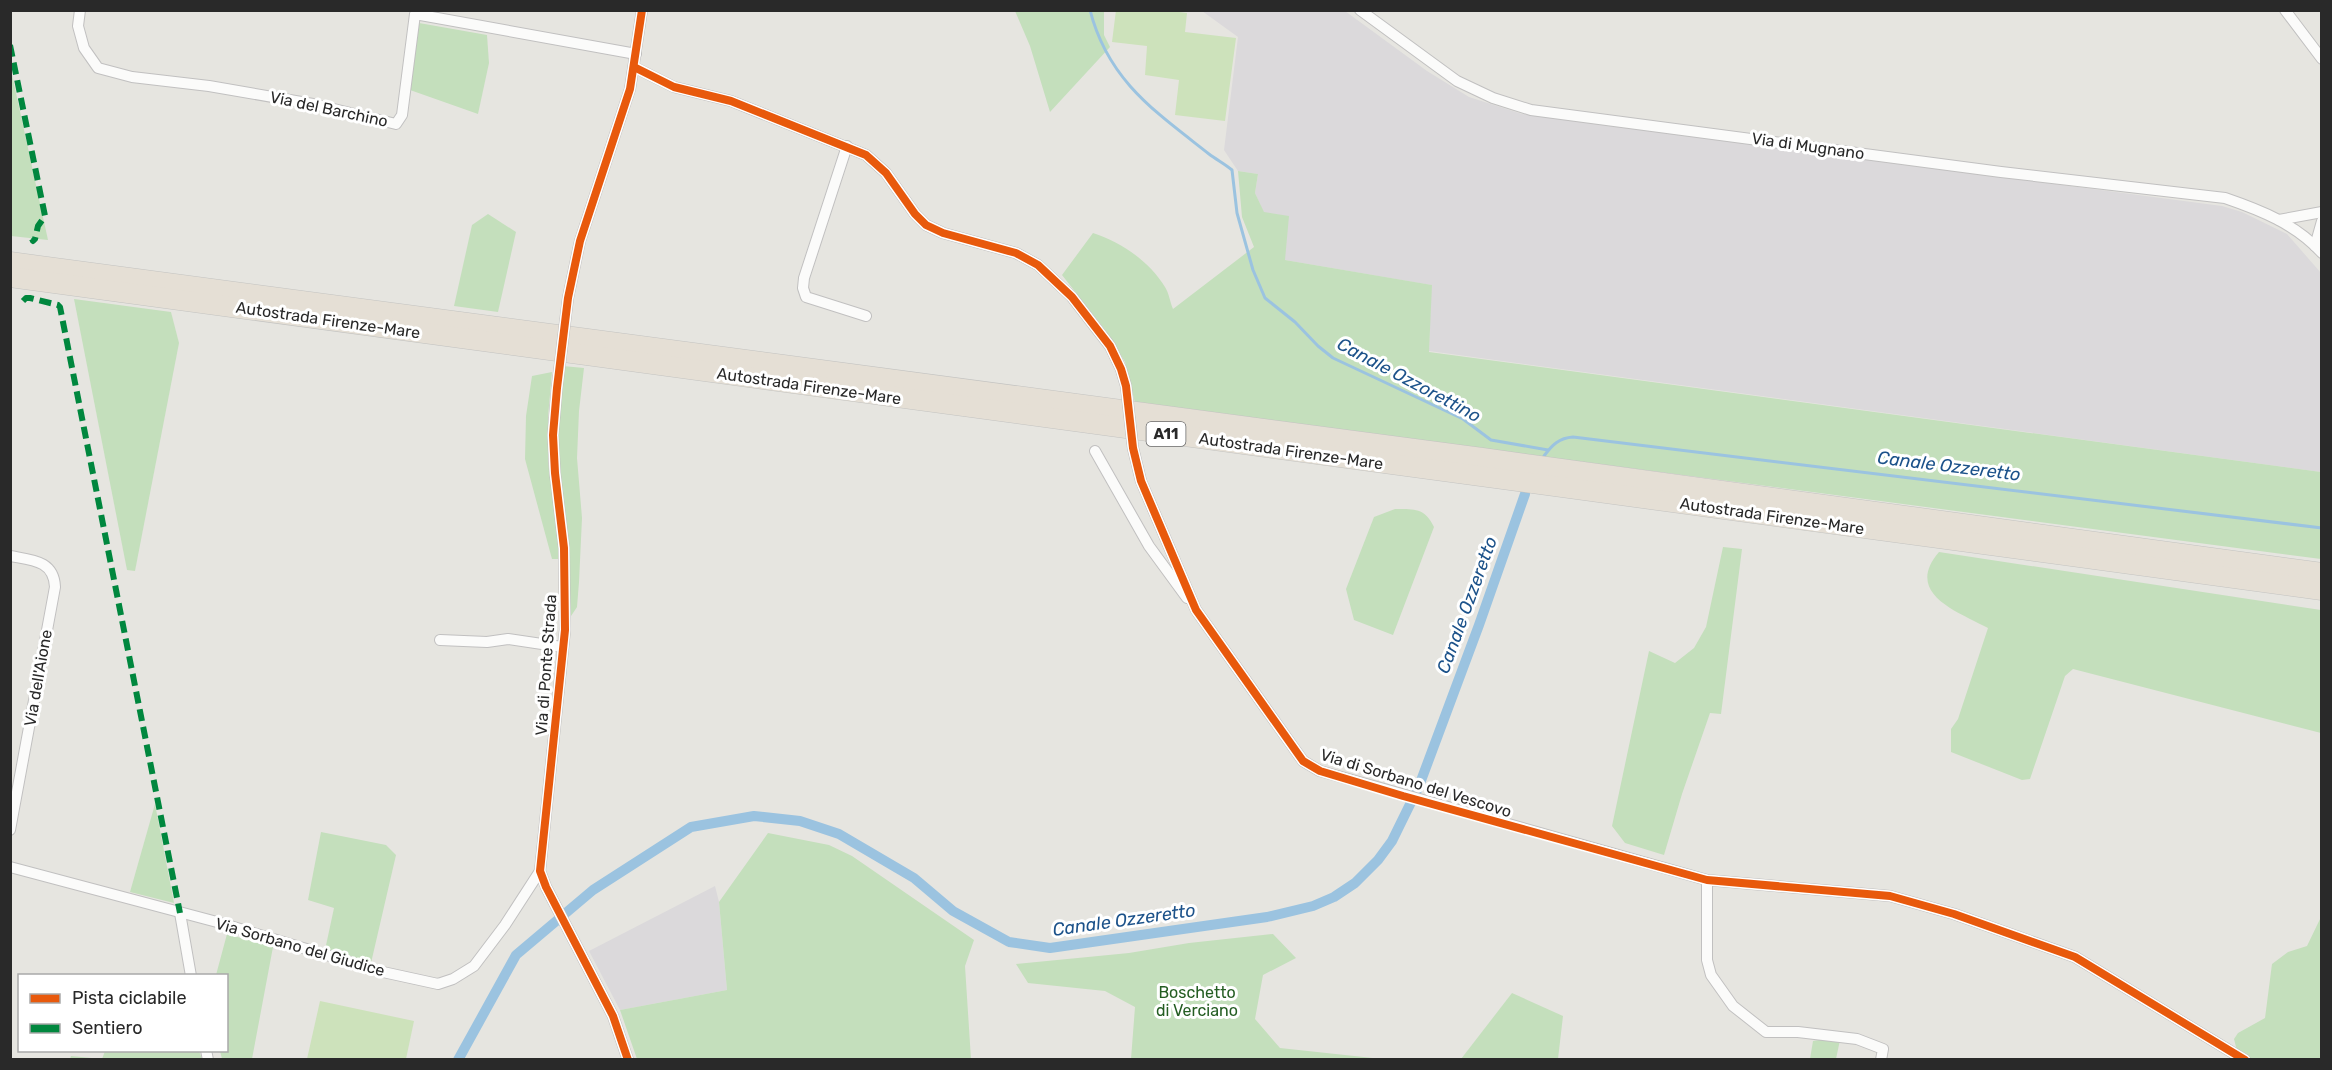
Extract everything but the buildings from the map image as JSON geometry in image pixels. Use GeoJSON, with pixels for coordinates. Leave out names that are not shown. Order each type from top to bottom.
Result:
{"type":"FeatureCollection","features":[{"type":"Feature","properties":{"kind":"highway","name":"Autostrada Firenze-Mare"},"geometry":{"type":"LineString","coordinates":[[10,262],[1470,456],[2322,573]]}},
{"type":"Feature","properties":{"kind":"highway","name":"Autostrada Firenze-Mare"},"geometry":{"type":"LineString","coordinates":[[10,277],[2322,590]]}},
{"type":"Feature","properties":{"kind":"street","name":"Via del Barchino"},"geometry":{"type":"LineString","coordinates":[[80,10],[78,26],[84,48],[98,68],[132,77],[209,86],[313,104],[396,124],[402,115],[415,14],[636,54]]}},
{"type":"Feature","properties":{"kind":"street"},"geometry":{"type":"LineString","coordinates":[[634,67],[642,10]]}},
{"type":"Feature","properties":{"kind":"street","name":"Via di Mugnano"},"geometry":{"type":"LineString","coordinates":[[1359,10],[1457,81],[1493,98],[1531,110],[1978,169],[2225,198],[2256,208],[2300,232],[2320,247]]}},
{"type":"Feature","properties":{"kind":"street"},"geometry":{"type":"LineString","coordinates":[[2285,10],[2322,59]]}},
{"type":"Feature","properties":{"kind":"street","name":"Via di Sorbano del Vescovo"},"geometry":{"type":"LineString","coordinates":[[634,67],[674,87],[730,101],[866,155],[886,173],[926,225],[944,233],[1016,253],[1038,265],[1072,297],[1110,346],[1121,369],[1126,386],[1133,448],[1142,481],[1196,610],[1303,761],[1320,771],[1403,796],[1707,880],[1890,896],[1954,914],[2075,957],[2245,1059]]}},
{"type":"Feature","properties":{"kind":"street","name":"Via di Ponte Strada"},"geometry":{"type":"LineString","coordinates":[[540,871],[560,697],[565,630],[564,548],[553,435],[556,388],[568,298],[580,241],[630,89],[634,67]]}},
{"type":"Feature","properties":{"kind":"street"},"geometry":{"type":"LineString","coordinates":[[847,146],[804,278],[803,288],[806,297],[866,316]]}},
{"type":"Feature","properties":{"kind":"street"},"geometry":{"type":"LineString","coordinates":[[2279,220],[2322,212]]}},
{"type":"Feature","properties":{"kind":"street","name":"Via di Mugnano"},"geometry":{"type":"LineString","coordinates":[[2320,247],[2322,221]]}},
{"type":"Feature","properties":{"kind":"street"},"geometry":{"type":"LineString","coordinates":[[1095,451],[1149,546],[1196,610]]}},
{"type":"Feature","properties":{"kind":"street","name":"Via dell'Aione"},"geometry":{"type":"LineString","coordinates":[[10,556],[41,562],[54,577],[55,587],[10,830]]}},
{"type":"Feature","properties":{"kind":"street"},"geometry":{"type":"LineString","coordinates":[[441,640],[487,642],[508,639],[562,647]]}},
{"type":"Feature","properties":{"kind":"street","name":"Via Sorbano del Giudice"},"geometry":{"type":"LineString","coordinates":[[11,867],[383,972],[438,984],[453,979],[474,966],[505,925],[540,871]]}},
{"type":"Feature","properties":{"kind":"street"},"geometry":{"type":"LineString","coordinates":[[540,871],[613,1016],[628,1059]]}},
{"type":"Feature","properties":{"kind":"street"},"geometry":{"type":"LineString","coordinates":[[1707,880],[1707,960],[1711,975],[1733,1006],[1766,1032],[1798,1032],[1857,1039],[1883,1049],[1881,1059]]}},
{"type":"Feature","properties":{"kind":"street"},"geometry":{"type":"LineString","coordinates":[[180,913],[191,974]]}},
{"type":"Feature","properties":{"kind":"shaded area"},"geometry":{"type":"Polygon","coordinates":[[[1202,11],[1345,11],[1427,71],[1469,97],[1522,114],[2222,206],[2242,212],[2287,234],[2321,273],[2321,472],[1429,351],[1431,285],[1285,260],[1255,193],[1258,174],[1238,171],[1224,150],[1238,37],[1202,11]]]}},
{"type":"Feature","properties":{"kind":"shaded area"},"geometry":{"type":"Polygon","coordinates":[[[715,886],[719,902],[727,990],[620,1010],[589,951],[715,886]]]}},
{"type":"Feature","properties":{"kind":"green space"},"geometry":{"type":"Polygon","coordinates":[[[1116,10],[1164,10],[1187,13],[1185,32],[1236,38],[1225,121],[1175,115],[1179,80],[1145,75],[1147,46],[1112,42],[1116,10]]]}},
{"type":"Feature","properties":{"kind":"green space"},"geometry":{"type":"Polygon","coordinates":[[[1015,11],[1104,11],[1104,35],[1110,47],[1050,112],[1030,46],[1015,11]]]}},
{"type":"Feature","properties":{"kind":"green space"},"geometry":{"type":"Polygon","coordinates":[[[419,23],[487,35],[489,63],[478,114],[410,90],[419,23]]]}},
{"type":"Feature","properties":{"kind":"green space"},"geometry":{"type":"Polygon","coordinates":[[[11,70],[48,240],[11,236],[11,70]]]}},
{"type":"Feature","properties":{"kind":"green space"},"geometry":{"type":"Polygon","coordinates":[[[1238,171],[1258,174],[1255,193],[1264,212],[1289,216],[1285,260],[1432,285],[1429,352],[2321,472],[2321,559],[1135,403],[1125,362],[1106,331],[1062,275],[1093,233],[1124,247],[1143,261],[1165,287],[1173,309],[1254,247],[1242,217],[1238,171]]]}},
{"type":"Feature","properties":{"kind":"green space"},"geometry":{"type":"Polygon","coordinates":[[[488,214],[516,232],[498,312],[454,306],[472,225],[488,214]]]}},
{"type":"Feature","properties":{"kind":"green space"},"geometry":{"type":"Polygon","coordinates":[[[74,299],[171,312],[179,343],[135,571],[127,570],[74,299]]]}},
{"type":"Feature","properties":{"kind":"green space"},"geometry":{"type":"Polygon","coordinates":[[[563,366],[584,368],[577,458],[582,518],[579,582],[577,607],[571,616],[564,517],[554,446],[563,366]]]}},
{"type":"Feature","properties":{"kind":"green space"},"geometry":{"type":"Polygon","coordinates":[[[552,372],[548,417],[548,461],[560,559],[552,559],[525,459],[526,416],[532,376],[552,372]]]}},
{"type":"Feature","properties":{"kind":"green space"},"geometry":{"type":"Polygon","coordinates":[[[1395,509],[1419,511],[1427,516],[1434,527],[1393,635],[1354,620],[1346,589],[1374,517],[1395,509]]]}},
{"type":"Feature","properties":{"kind":"green space"},"geometry":{"type":"Polygon","coordinates":[[[1723,547],[1742,549],[1721,714],[1710,713],[1664,855],[1625,843],[1612,826],[1649,651],[1675,663],[1694,648],[1706,627],[1723,547]]]}},
{"type":"Feature","properties":{"kind":"green space"},"geometry":{"type":"Polygon","coordinates":[[[1939,552],[2321,610],[2321,733],[2073,669],[2065,676],[2030,779],[2022,780],[1951,752],[1951,729],[1958,719],[1988,628],[1950,608],[1931,590],[1927,579],[1930,567],[1939,552]]]}},
{"type":"Feature","properties":{"kind":"green space"},"geometry":{"type":"Polygon","coordinates":[[[155,804],[174,903],[130,892],[155,804]]]}},
{"type":"Feature","properties":{"kind":"green space"},"geometry":{"type":"Polygon","coordinates":[[[321,832],[386,845],[396,855],[371,963],[325,950],[334,908],[308,900],[321,832]]]}},
{"type":"Feature","properties":{"kind":"green space"},"geometry":{"type":"Polygon","coordinates":[[[768,833],[829,845],[852,856],[974,940],[965,966],[971,1059],[637,1059],[620,1010],[727,990],[719,902],[768,833]]]}},
{"type":"Feature","properties":{"kind":"green space"},"geometry":{"type":"Polygon","coordinates":[[[2321,917],[2321,1059],[2239,1059],[2234,1039],[2238,1033],[2265,1018],[2272,964],[2288,952],[2307,946],[2321,917]]]}},
{"type":"Feature","properties":{"kind":"green space"},"geometry":{"type":"Polygon","coordinates":[[[227,934],[273,947],[252,1059],[222,1059],[220,1052],[228,1052],[228,974],[216,974],[227,934]]]}},
{"type":"Feature","properties":{"kind":"green space","name":"Boschetto di Verciano"},"geometry":{"type":"Polygon","coordinates":[[[1273,934],[1296,958],[1263,975],[1255,1019],[1280,1048],[1382,1059],[1131,1059],[1135,1007],[1105,991],[1028,983],[1016,964],[1129,953],[1189,943],[1273,934]]]}},
{"type":"Feature","properties":{"kind":"green space"},"geometry":{"type":"Polygon","coordinates":[[[1512,993],[1563,1016],[1558,1059],[1461,1059],[1512,993]]]}},
{"type":"Feature","properties":{"kind":"green space"},"geometry":{"type":"Polygon","coordinates":[[[320,1001],[414,1021],[406,1059],[307,1059],[320,1001]]]}},
{"type":"Feature","properties":{"kind":"green space"},"geometry":{"type":"Polygon","coordinates":[[[1840,1040],[1836,1059],[1810,1059],[1813,1041],[1840,1040]]]}},
{"type":"Feature","properties":{"kind":"green space"},"geometry":{"type":"Polygon","coordinates":[[[105,1052],[199,1052],[202,1059],[102,1059],[105,1052]]]}},
{"type":"Feature","properties":{"kind":"green space"},"geometry":{"type":"Polygon","coordinates":[[[71,1056],[102,1059],[70,1059],[71,1056]]]}},
{"type":"Feature","properties":{"kind":"waterway","name":"Canale Ozzorettino"},"geometry":{"type":"LineString","coordinates":[[1090,10],[1098,35],[1109,57],[1136,93],[1171,124],[1232,170],[1237,213],[1253,270],[1265,298],[1295,322],[1333,358],[1463,419],[1491,440],[1548,450]]}},
{"type":"Feature","properties":{"kind":"waterway","name":"Canale Ozzeretto"},"geometry":{"type":"LineString","coordinates":[[1544,456],[1556,443],[1573,437],[2322,528]]}},
{"type":"Feature","properties":{"kind":"waterway","name":"Canale Ozzeretto"},"geometry":{"type":"LineString","coordinates":[[458,1060],[516,955],[593,890],[691,827],[754,816],[800,821],[839,834],[914,878],[953,911],[1009,942],[1050,948],[1267,917],[1313,906],[1334,897],[1355,883],[1378,860],[1392,841],[1419,786],[1525,494]]}},
{"type":"Feature","properties":{"kind":"marked path"},"geometry":{"type":"LineString","coordinates":[[10,45],[45,216],[38,226],[35,239],[33,241],[32,239]]}},
{"type":"Feature","properties":{"kind":"marked path"},"geometry":{"type":"LineString","coordinates":[[23,301],[30,298],[60,307],[180,913]]}},
{"type":"Feature","properties":{"kind":"cycle path"},"geometry":{"type":"LineString","coordinates":[[628,1060],[613,1016],[546,887],[540,871],[565,630],[564,548],[553,435],[557,388],[568,298],[580,241],[630,89],[642,10]]}},
{"type":"Feature","properties":{"kind":"cycle path"},"geometry":{"type":"LineString","coordinates":[[634,67],[674,87],[731,101],[866,155],[886,173],[915,214],[926,225],[943,233],[1016,253],[1038,265],[1072,297],[1110,346],[1121,369],[1126,386],[1133,448],[1141,481],[1196,610],[1303,761],[1320,771],[1403,796],[1707,880],[1890,896],[1954,914],[2075,957],[2245,1060]]}}]}
